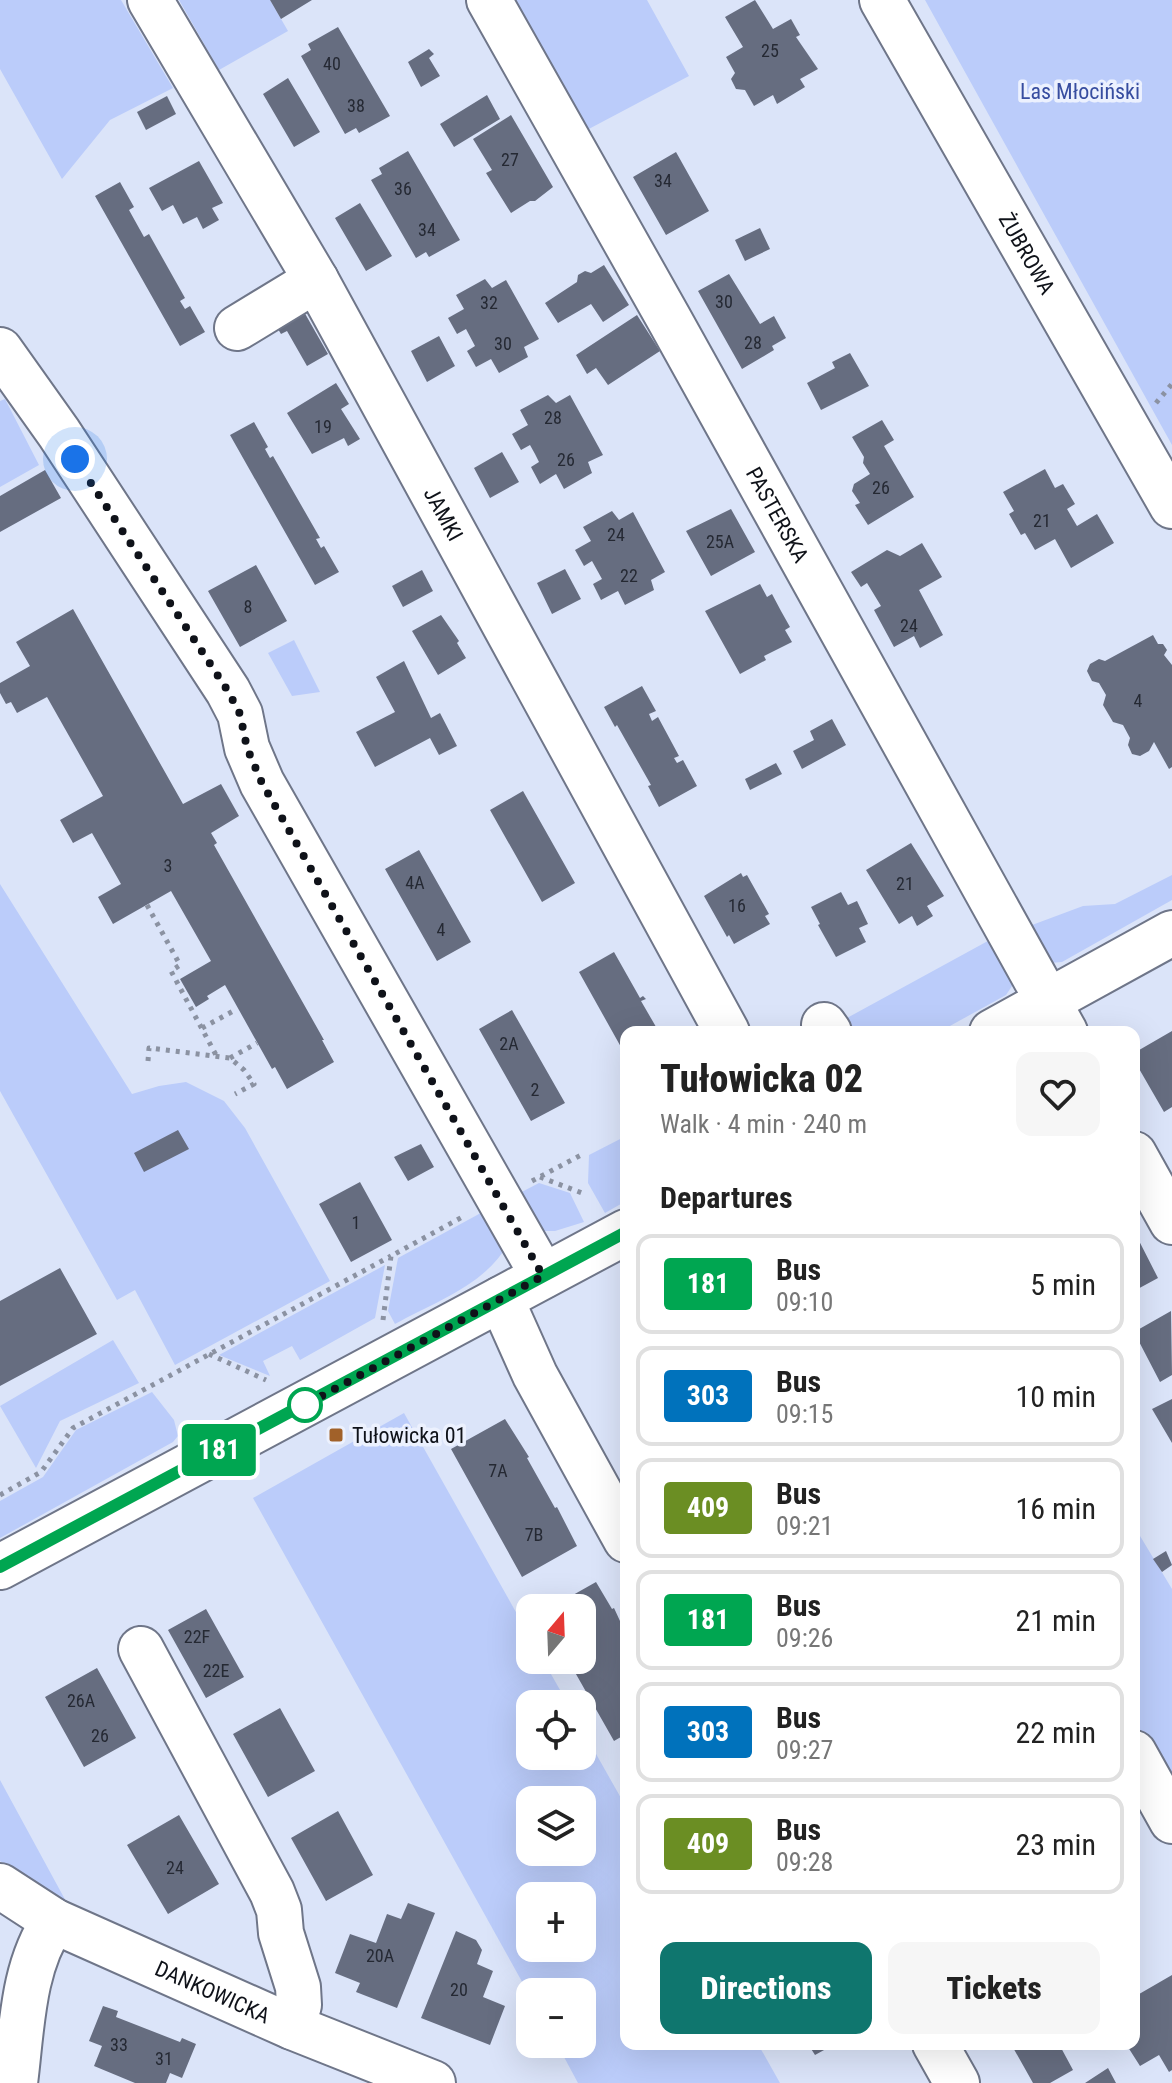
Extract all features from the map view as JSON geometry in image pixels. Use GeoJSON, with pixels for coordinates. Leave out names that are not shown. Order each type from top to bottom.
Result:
{"type":"FeatureCollection","features":[{"type":"Feature","properties":{"kind":"street","name":"JAMKI"},"geometry":{"type":"LineString","coordinates":[[150,0],[316,280],[724,1026]]}},
{"type":"Feature","properties":{"kind":"street","name":"PASTERSKA"},"geometry":{"type":"LineString","coordinates":[[489,0],[1056,1017]]}},
{"type":"Feature","properties":{"kind":"street","name":"ŻUBROWA"},"geometry":{"type":"LineString","coordinates":[[882,0],[1172,506]]}},
{"type":"Feature","properties":{"kind":"street"},"geometry":{"type":"LineString","coordinates":[[237,328],[316,280]]}},
{"type":"Feature","properties":{"kind":"street"},"geometry":{"type":"LineString","coordinates":[[0,350],[59,433],[228,691],[240,714],[247,748],[262,783],[543,1276]]}},
{"type":"Feature","properties":{"kind":"street"},"geometry":{"type":"LineString","coordinates":[[1018,1026],[1056,1017],[1172,933]]}},
{"type":"Feature","properties":{"kind":"street"},"geometry":{"type":"LineString","coordinates":[[1140,1165],[1172,1222]]}},
{"type":"Feature","properties":{"kind":"street"},"geometry":{"type":"LineString","coordinates":[[0,1567],[620,1235]]}},
{"type":"Feature","properties":{"kind":"street"},"geometry":{"type":"LineString","coordinates":[[501,1299],[554,1362],[620,1480]]}},
{"type":"Feature","properties":{"kind":"street"},"geometry":{"type":"LineString","coordinates":[[501,1299],[535,1375],[620,1529]]}},
{"type":"Feature","properties":{"kind":"street"},"geometry":{"type":"LineString","coordinates":[[141,1649],[272,1892],[298,1987],[299,2005],[292,2027]]}},
{"type":"Feature","properties":{"kind":"street"},"geometry":{"type":"LineString","coordinates":[[1140,1764],[1172,1821]]}},
{"type":"Feature","properties":{"kind":"street","name":"DANKOWICKA"},"geometry":{"type":"LineString","coordinates":[[0,1886],[54,1921],[292,2027],[433,2083]]}},
{"type":"Feature","properties":{"kind":"street"},"geometry":{"type":"LineString","coordinates":[[15,2083],[29,1981],[43,1937],[54,1921]]}},
{"type":"Feature","properties":{"kind":"street"},"geometry":{"type":"LineString","coordinates":[[906,2050],[925,2083]]}},
{"type":"Feature","properties":{"kind":"street"},"geometry":{"type":"LineString","coordinates":[[938,2050],[957,2083]]}},
{"type":"Feature","properties":{"kind":"path"},"geometry":{"type":"LineString","coordinates":[[147,905],[180,965],[171,971],[216,1055]]}},
{"type":"Feature","properties":{"kind":"path"},"geometry":{"type":"LineString","coordinates":[[202,1028],[237,1009]]}},
{"type":"Feature","properties":{"kind":"path"},"geometry":{"type":"LineString","coordinates":[[230,1058],[257,1043]]}},
{"type":"Feature","properties":{"kind":"path"},"geometry":{"type":"LineString","coordinates":[[148,1061],[149,1048],[230,1058],[254,1084],[235,1094]]}},
{"type":"Feature","properties":{"kind":"path"},"geometry":{"type":"LineString","coordinates":[[0,1495],[41,1472],[73,1428],[583,1154]]}},
{"type":"Feature","properties":{"kind":"path"},"geometry":{"type":"LineString","coordinates":[[540,1177],[582,1193]]}},
{"type":"Feature","properties":{"kind":"path"},"geometry":{"type":"LineString","coordinates":[[382,1321],[391,1256]]}},
{"type":"Feature","properties":{"kind":"path"},"geometry":{"type":"LineString","coordinates":[[209,1354],[271,1382]]}},
{"type":"Feature","properties":{"kind":"green space"},"geometry":{"type":"Polygon","coordinates":[[[0,0],[121,0],[173,88],[110,120],[62,179],[0,69],[0,0]]]}},
{"type":"Feature","properties":{"kind":"green space"},"geometry":{"type":"Polygon","coordinates":[[[179,0],[270,0],[288,31],[219,70],[179,0]]]}},
{"type":"Feature","properties":{"kind":"green space"},"geometry":{"type":"Polygon","coordinates":[[[512,0],[647,0],[689,76],[585,131],[512,0]]]}},
{"type":"Feature","properties":{"kind":"green space","name":"Las Młociński"},"geometry":{"type":"Polygon","coordinates":[[[925,0],[1172,0],[1172,445],[925,0]]]}},
{"type":"Feature","properties":{"kind":"green space"},"geometry":{"type":"Polygon","coordinates":[[[5,399],[39,465],[0,487],[0,401],[5,399]]]}},
{"type":"Feature","properties":{"kind":"green space"},"geometry":{"type":"Polygon","coordinates":[[[294,640],[320,692],[292,696],[268,653],[294,640]]]}},
{"type":"Feature","properties":{"kind":"green space"},"geometry":{"type":"Polygon","coordinates":[[[1172,875],[1172,900],[1062,962],[1050,963],[1024,928],[1083,906],[1115,904],[1172,875]]]}},
{"type":"Feature","properties":{"kind":"green space"},"geometry":{"type":"Polygon","coordinates":[[[0,884],[132,1094],[186,1082],[224,1101],[245,1128],[330,1281],[175,1365],[135,1290],[117,1300],[0,1091],[0,884]]]}},
{"type":"Feature","properties":{"kind":"green space"},"geometry":{"type":"Polygon","coordinates":[[[997,936],[1016,980],[1006,995],[950,1026],[836,1024],[997,936]]]}},
{"type":"Feature","properties":{"kind":"green space"},"geometry":{"type":"Polygon","coordinates":[[[620,1139],[620,1204],[605,1213],[588,1183],[589,1155],[620,1139]]]}},
{"type":"Feature","properties":{"kind":"green space"},"geometry":{"type":"Polygon","coordinates":[[[539,1183],[570,1193],[584,1222],[555,1231],[542,1231],[512,1197],[539,1183]]]}},
{"type":"Feature","properties":{"kind":"green space"},"geometry":{"type":"Polygon","coordinates":[[[490,1208],[508,1244],[498,1258],[473,1282],[395,1324],[388,1311],[398,1258],[490,1208]]]}},
{"type":"Feature","properties":{"kind":"green space"},"geometry":{"type":"Polygon","coordinates":[[[385,1265],[375,1318],[300,1360],[292,1346],[263,1361],[270,1376],[219,1355],[385,1265]]]}},
{"type":"Feature","properties":{"kind":"green space"},"geometry":{"type":"Polygon","coordinates":[[[113,1340],[139,1383],[60,1421],[36,1468],[0,1406],[113,1340]]]}},
{"type":"Feature","properties":{"kind":"green space"},"geometry":{"type":"Polygon","coordinates":[[[152,1392],[174,1420],[178,1436],[173,1442],[0,1538],[0,1501],[43,1477],[76,1430],[152,1392]]]}},
{"type":"Feature","properties":{"kind":"green space"},"geometry":{"type":"Polygon","coordinates":[[[404,1413],[516,1612],[516,1674],[551,1674],[560,1690],[516,1690],[516,1770],[596,1770],[596,1754],[620,1796],[620,2050],[761,2050],[780,2083],[578,2083],[565,2058],[596,2058],[596,1978],[520,1978],[253,1498],[404,1413]]]}},
{"type":"Feature","properties":{"kind":"green space"},"geometry":{"type":"Polygon","coordinates":[[[1140,1536],[1172,1589],[1172,1787],[1140,1730],[1140,1536]]]}},
{"type":"Feature","properties":{"kind":"green space"},"geometry":{"type":"Polygon","coordinates":[[[0,1780],[68,1905],[0,1861],[0,1780]]]}},
{"type":"Feature","properties":{"kind":"building"},"geometry":{"type":"Polygon","coordinates":[[[270,0],[312,0],[281,19],[270,0]]]}},
{"type":"Feature","properties":{"kind":"building"},"geometry":{"type":"Polygon","coordinates":[[[755,0],[773,29],[791,19],[800,35],[796,37],[818,69],[800,79],[805,87],[777,104],[773,95],[754,106],[745,90],[736,89],[731,79],[735,73],[726,57],[743,47],[725,17],[755,0]]]}},
{"type":"Feature","properties":{"kind":"building"},"geometry":{"type":"Polygon","coordinates":[[[338,27],[390,116],[359,133],[356,128],[345,134],[301,56],[311,50],[308,44],[338,27]]]}},
{"type":"Feature","properties":{"kind":"building"},"geometry":{"type":"Polygon","coordinates":[[[429,49],[434,54],[429,58],[440,76],[421,87],[408,62],[429,49]]]}},
{"type":"Feature","properties":{"kind":"building"},"geometry":{"type":"Polygon","coordinates":[[[288,78],[320,132],[294,147],[263,94],[288,78]]]}},
{"type":"Feature","properties":{"kind":"building"},"geometry":{"type":"Polygon","coordinates":[[[487,95],[500,119],[454,147],[440,124],[487,95]]]}},
{"type":"Feature","properties":{"kind":"building"},"geometry":{"type":"Polygon","coordinates":[[[167,96],[176,114],[146,130],[137,112],[167,96]]]}},
{"type":"Feature","properties":{"kind":"building"},"geometry":{"type":"Polygon","coordinates":[[[511,115],[553,187],[535,201],[511,213],[486,173],[492,170],[473,139],[511,115]]]}},
{"type":"Feature","properties":{"kind":"building"},"geometry":{"type":"Polygon","coordinates":[[[408,151],[460,240],[429,257],[426,252],[416,258],[371,180],[382,174],[379,168],[408,151]]]}},
{"type":"Feature","properties":{"kind":"building"},"geometry":{"type":"Polygon","coordinates":[[[676,152],[709,211],[666,235],[633,177],[676,152]]]}},
{"type":"Feature","properties":{"kind":"building"},"geometry":{"type":"Polygon","coordinates":[[[199,161],[223,203],[212,208],[219,220],[203,229],[197,217],[183,224],[173,205],[162,211],[149,188],[199,161]]]}},
{"type":"Feature","properties":{"kind":"building"},"geometry":{"type":"Polygon","coordinates":[[[120,182],[134,207],[129,210],[144,237],[149,234],[185,298],[180,301],[185,309],[190,306],[205,332],[180,346],[95,196],[120,182]]]}},
{"type":"Feature","properties":{"kind":"building"},"geometry":{"type":"Polygon","coordinates":[[[360,203],[392,256],[366,271],[335,218],[360,203]]]}},
{"type":"Feature","properties":{"kind":"building"},"geometry":{"type":"Polygon","coordinates":[[[760,228],[770,249],[745,261],[735,240],[760,228]]]}},
{"type":"Feature","properties":{"kind":"building"},"geometry":{"type":"Polygon","coordinates":[[[604,265],[629,305],[603,322],[591,304],[558,323],[545,303],[577,282],[578,275],[585,271],[591,273],[604,265]]]}},
{"type":"Feature","properties":{"kind":"building"},"geometry":{"type":"Polygon","coordinates":[[[729,274],[760,324],[774,316],[786,338],[772,346],[774,350],[742,369],[698,291],[729,274]]]}},
{"type":"Feature","properties":{"kind":"building"},"geometry":{"type":"Polygon","coordinates":[[[485,279],[492,288],[506,280],[539,339],[524,347],[528,357],[499,373],[491,359],[476,367],[467,351],[475,346],[466,329],[457,334],[448,318],[464,309],[456,295],[485,279]]]}},
{"type":"Feature","properties":{"kind":"building"},"geometry":{"type":"Polygon","coordinates":[[[299,303],[328,354],[307,366],[287,331],[281,334],[272,319],[299,303]]]}},
{"type":"Feature","properties":{"kind":"building"},"geometry":{"type":"Polygon","coordinates":[[[637,315],[660,351],[608,385],[596,368],[587,374],[576,355],[637,315]]]}},
{"type":"Feature","properties":{"kind":"building"},"geometry":{"type":"Polygon","coordinates":[[[439,336],[455,366],[427,382],[411,351],[439,336]]]}},
{"type":"Feature","properties":{"kind":"building"},"geometry":{"type":"Polygon","coordinates":[[[850,353],[869,386],[821,410],[807,383],[835,368],[832,362],[850,353]]]}},
{"type":"Feature","properties":{"kind":"building"},"geometry":{"type":"Polygon","coordinates":[[[336,383],[349,404],[341,409],[360,439],[348,446],[344,438],[312,454],[287,413],[336,383]]]}},
{"type":"Feature","properties":{"kind":"building"},"geometry":{"type":"Polygon","coordinates":[[[548,395],[556,403],[570,395],[603,455],[588,462],[592,473],[564,489],[556,474],[540,484],[531,467],[539,462],[530,445],[521,450],[512,434],[528,425],[520,410],[548,395]]]}},
{"type":"Feature","properties":{"kind":"building"},"geometry":{"type":"Polygon","coordinates":[[[882,420],[894,440],[884,446],[914,497],[868,525],[855,505],[860,503],[852,491],[854,484],[870,474],[852,437],[882,420]]]}},
{"type":"Feature","properties":{"kind":"building"},"geometry":{"type":"Polygon","coordinates":[[[254,422],[268,447],[265,449],[270,458],[273,456],[320,538],[316,539],[321,548],[324,546],[339,572],[315,585],[230,435],[254,422]]]}},
{"type":"Feature","properties":{"kind":"building"},"geometry":{"type":"Polygon","coordinates":[[[502,452],[519,482],[490,498],[474,468],[502,452]]]}},
{"type":"Feature","properties":{"kind":"building"},"geometry":{"type":"Polygon","coordinates":[[[1045,469],[1055,488],[1063,484],[1075,504],[1067,509],[1077,526],[1097,514],[1114,543],[1071,568],[1055,539],[1035,550],[1025,533],[1021,535],[1009,514],[1014,511],[1003,492],[1045,469]]]}},
{"type":"Feature","properties":{"kind":"building"},"geometry":{"type":"Polygon","coordinates":[[[45,470],[61,498],[0,532],[0,496],[45,470]]]}},
{"type":"Feature","properties":{"kind":"building"},"geometry":{"type":"Polygon","coordinates":[[[731,509],[755,552],[711,576],[686,531],[731,509]]]}},
{"type":"Feature","properties":{"kind":"building"},"geometry":{"type":"Polygon","coordinates":[[[612,511],[619,520],[633,512],[665,572],[651,580],[654,590],[625,605],[618,591],[601,600],[593,584],[602,579],[592,561],[584,566],[575,550],[591,541],[583,527],[612,511]]]}},
{"type":"Feature","properties":{"kind":"building"},"geometry":{"type":"Polygon","coordinates":[[[922,543],[942,577],[919,590],[943,635],[920,648],[914,636],[894,647],[874,610],[881,606],[867,583],[861,587],[851,572],[887,550],[900,556],[922,543]]]}},
{"type":"Feature","properties":{"kind":"building"},"geometry":{"type":"Polygon","coordinates":[[[256,565],[287,621],[240,647],[208,591],[256,565]]]}},
{"type":"Feature","properties":{"kind":"building"},"geometry":{"type":"Polygon","coordinates":[[[565,569],[581,599],[552,614],[537,583],[565,569]]]}},
{"type":"Feature","properties":{"kind":"building"},"geometry":{"type":"Polygon","coordinates":[[[422,570],[433,591],[403,607],[392,586],[422,570]]]}},
{"type":"Feature","properties":{"kind":"building"},"geometry":{"type":"Polygon","coordinates":[[[760,584],[767,597],[772,594],[790,627],[785,630],[792,642],[764,656],[766,660],[740,674],[705,611],[760,584]]]}},
{"type":"Feature","properties":{"kind":"building"},"geometry":{"type":"Polygon","coordinates":[[[73,609],[183,804],[221,784],[239,816],[211,833],[217,843],[214,845],[334,1062],[287,1089],[275,1067],[272,1069],[225,985],[196,1007],[180,979],[211,961],[171,891],[113,924],[98,897],[121,884],[92,833],[73,843],[60,820],[103,796],[47,697],[17,713],[11,702],[6,704],[0,693],[0,683],[30,666],[16,642],[73,609]]]}},
{"type":"Feature","properties":{"kind":"building"},"geometry":{"type":"Polygon","coordinates":[[[441,615],[459,641],[457,643],[466,658],[438,675],[412,631],[441,615]]]}},
{"type":"Feature","properties":{"kind":"building"},"geometry":{"type":"Polygon","coordinates":[[[1153,635],[1158,644],[1163,644],[1167,650],[1164,655],[1172,665],[1172,767],[1169,769],[1154,742],[1149,751],[1140,756],[1132,754],[1128,745],[1130,738],[1123,725],[1113,722],[1103,705],[1106,695],[1087,671],[1090,664],[1099,659],[1105,661],[1153,635]]]}},
{"type":"Feature","properties":{"kind":"building"},"geometry":{"type":"Polygon","coordinates":[[[404,661],[431,718],[440,713],[457,746],[439,755],[430,738],[375,767],[356,732],[395,712],[376,677],[404,661]]]}},
{"type":"Feature","properties":{"kind":"building"},"geometry":{"type":"Polygon","coordinates":[[[642,686],[656,711],[649,714],[652,721],[658,717],[679,756],[674,758],[677,763],[683,760],[697,786],[659,807],[648,786],[651,785],[604,707],[642,686]]]}},
{"type":"Feature","properties":{"kind":"building"},"geometry":{"type":"Polygon","coordinates":[[[832,719],[846,745],[802,769],[793,751],[814,740],[810,731],[832,719]]]}},
{"type":"Feature","properties":{"kind":"building"},"geometry":{"type":"Polygon","coordinates":[[[776,763],[782,774],[750,790],[745,779],[776,763]]]}},
{"type":"Feature","properties":{"kind":"building"},"geometry":{"type":"Polygon","coordinates":[[[523,791],[575,883],[542,902],[490,810],[523,791]]]}},
{"type":"Feature","properties":{"kind":"building"},"geometry":{"type":"Polygon","coordinates":[[[911,843],[944,896],[927,906],[933,916],[917,926],[912,916],[899,924],[866,870],[911,843]]]}},
{"type":"Feature","properties":{"kind":"building"},"geometry":{"type":"Polygon","coordinates":[[[419,850],[471,942],[437,961],[385,869],[419,850]]]}},
{"type":"Feature","properties":{"kind":"building"},"geometry":{"type":"Polygon","coordinates":[[[741,873],[743,877],[747,875],[769,914],[765,916],[770,924],[734,944],[704,896],[741,873]]]}},
{"type":"Feature","properties":{"kind":"building"},"geometry":{"type":"Polygon","coordinates":[[[841,892],[848,905],[857,901],[868,924],[859,928],[866,942],[836,957],[811,907],[841,892]]]}},
{"type":"Feature","properties":{"kind":"building"},"geometry":{"type":"Polygon","coordinates":[[[614,952],[640,998],[643,996],[646,999],[641,1001],[656,1026],[620,1026],[620,1045],[579,972],[614,952]]]}},
{"type":"Feature","properties":{"kind":"building"},"geometry":{"type":"Polygon","coordinates":[[[512,1010],[565,1103],[531,1121],[479,1029],[512,1010]]]}},
{"type":"Feature","properties":{"kind":"building"},"geometry":{"type":"Polygon","coordinates":[[[1172,1031],[1172,1107],[1164,1112],[1140,1070],[1140,1050],[1172,1031]]]}},
{"type":"Feature","properties":{"kind":"building"},"geometry":{"type":"Polygon","coordinates":[[[178,1130],[189,1149],[144,1172],[134,1153],[178,1130]]]}},
{"type":"Feature","properties":{"kind":"building"},"geometry":{"type":"Polygon","coordinates":[[[421,1144],[434,1167],[408,1181],[394,1157],[421,1144]]]}},
{"type":"Feature","properties":{"kind":"building"},"geometry":{"type":"Polygon","coordinates":[[[360,1182],[392,1240],[351,1262],[319,1204],[360,1182]]]}},
{"type":"Feature","properties":{"kind":"building"},"geometry":{"type":"Polygon","coordinates":[[[1140,1243],[1158,1278],[1140,1288],[1140,1243]]]}},
{"type":"Feature","properties":{"kind":"building"},"geometry":{"type":"Polygon","coordinates":[[[60,1268],[97,1334],[0,1386],[0,1301],[60,1268]]]}},
{"type":"Feature","properties":{"kind":"building"},"geometry":{"type":"Polygon","coordinates":[[[1171,1311],[1172,1375],[1160,1382],[1140,1344],[1140,1329],[1171,1311]]]}},
{"type":"Feature","properties":{"kind":"building"},"geometry":{"type":"Polygon","coordinates":[[[1172,1399],[1172,1443],[1152,1409],[1172,1399]]]}},
{"type":"Feature","properties":{"kind":"building"},"geometry":{"type":"Polygon","coordinates":[[[505,1419],[577,1546],[522,1577],[451,1449],[505,1419]]]}},
{"type":"Feature","properties":{"kind":"building"},"geometry":{"type":"Polygon","coordinates":[[[1166,1551],[1172,1565],[1162,1572],[1153,1559],[1166,1551]]]}},
{"type":"Feature","properties":{"kind":"building"},"geometry":{"type":"Polygon","coordinates":[[[596,1582],[620,1621],[620,1738],[614,1741],[596,1709],[596,1690],[585,1690],[576,1674],[596,1674],[596,1594],[575,1594],[596,1582]]]}},
{"type":"Feature","properties":{"kind":"building"},"geometry":{"type":"Polygon","coordinates":[[[206,1609],[244,1677],[206,1698],[168,1630],[206,1609]]]}},
{"type":"Feature","properties":{"kind":"building"},"geometry":{"type":"Polygon","coordinates":[[[97,1668],[136,1738],[84,1767],[45,1697],[97,1668]]]}},
{"type":"Feature","properties":{"kind":"building"},"geometry":{"type":"Polygon","coordinates":[[[280,1708],[315,1771],[268,1797],[233,1734],[280,1708]]]}},
{"type":"Feature","properties":{"kind":"building"},"geometry":{"type":"Polygon","coordinates":[[[338,1811],[373,1875],[326,1901],[291,1838],[338,1811]]]}},
{"type":"Feature","properties":{"kind":"building"},"geometry":{"type":"Polygon","coordinates":[[[179,1815],[219,1884],[168,1914],[127,1845],[179,1815]]]}},
{"type":"Feature","properties":{"kind":"building"},"geometry":{"type":"Polygon","coordinates":[[[408,1903],[435,1913],[397,2008],[356,1992],[360,1983],[335,1973],[350,1934],[376,1943],[387,1914],[401,1919],[408,1903]]]}},
{"type":"Feature","properties":{"kind":"building"},"geometry":{"type":"Polygon","coordinates":[[[456,1931],[476,1940],[482,1950],[477,1964],[493,1971],[483,1997],[505,2006],[490,2045],[421,2018],[456,1931]]]}},
{"type":"Feature","properties":{"kind":"building"},"geometry":{"type":"Polygon","coordinates":[[[1172,1975],[1172,2070],[1169,2072],[1159,2055],[1140,2066],[1130,2050],[1140,2050],[1140,1994],[1172,1975]]]}},
{"type":"Feature","properties":{"kind":"building"},"geometry":{"type":"Polygon","coordinates":[[[103,2006],[118,2011],[116,2017],[180,2042],[182,2038],[196,2044],[182,2078],[170,2073],[166,2083],[135,2083],[94,2066],[102,2046],[89,2041],[103,2006]]]}},
{"type":"Feature","properties":{"kind":"building"},"geometry":{"type":"Polygon","coordinates":[[[1014,2050],[1062,2050],[1073,2070],[1050,2083],[1033,2083],[1014,2050]]]}},
{"type":"Feature","properties":{"kind":"building"},"geometry":{"type":"Polygon","coordinates":[[[1108,2068],[1116,2083],[1085,2083],[1108,2068]]]}},
{"type":"Feature","properties":{"kind":"bus line","name":"181"},"geometry":{"type":"LineString","coordinates":[[0,1567],[620,1235]]}},
{"type":"Feature","properties":{"kind":"place","name":"Tułowicka 01"},"geometry":{"type":"Point","coordinates":[336,1435]}},
{"type":"Feature","properties":{"kind":"route"},"geometry":{"type":"LineString","coordinates":[[75,459],[228,691],[240,714],[247,748],[262,783],[543,1276],[305,1405]]}}]}
